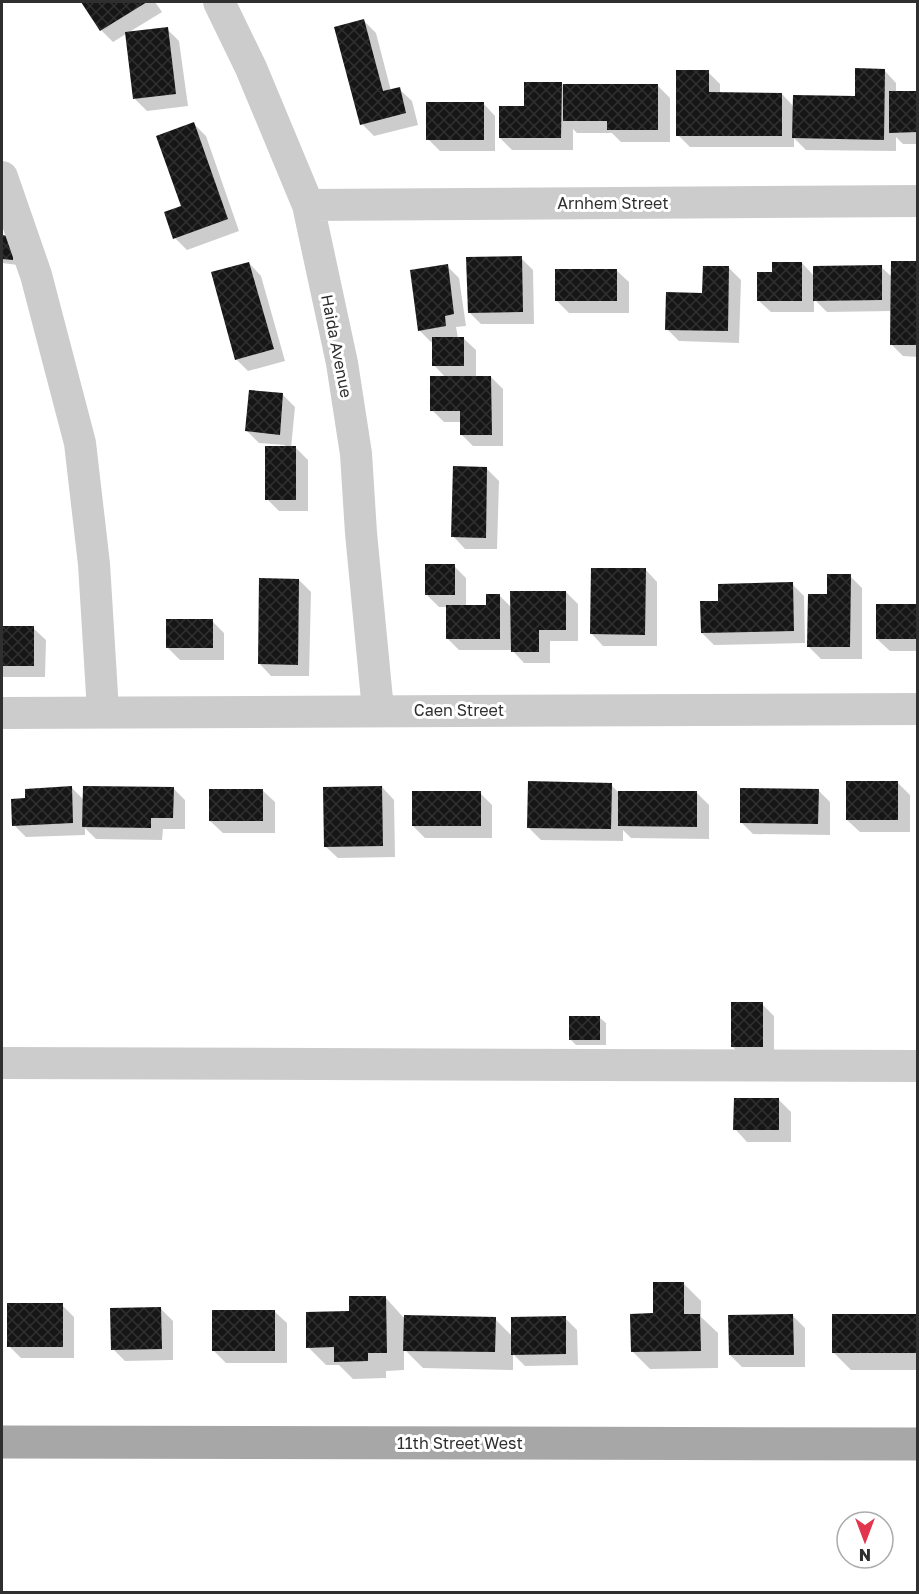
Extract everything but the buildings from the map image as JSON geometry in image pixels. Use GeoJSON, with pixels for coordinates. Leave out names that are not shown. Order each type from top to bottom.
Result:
{"type":"FeatureCollection","features":[{"type":"Feature","properties":{"kind":"main road","name":"11th Street West"},"geometry":{"type":"LineString","coordinates":[[2,1442],[918,1444]]}},
{"type":"Feature","properties":{"kind":"street","name":"Haida Avenue"},"geometry":{"type":"LineString","coordinates":[[219,2],[251,68],[308,205],[342,363],[356,454],[361,534],[378,710]]}},
{"type":"Feature","properties":{"kind":"street"},"geometry":{"type":"LineString","coordinates":[[2,177],[36,275],[80,444],[94,564],[103,711]]}},
{"type":"Feature","properties":{"kind":"street","name":"Arnhem Street"},"geometry":{"type":"LineString","coordinates":[[308,205],[918,201]]}},
{"type":"Feature","properties":{"kind":"street","name":"Caen Street"},"geometry":{"type":"LineString","coordinates":[[2,712],[918,709]]}},
{"type":"Feature","properties":{"kind":"street"},"geometry":{"type":"LineString","coordinates":[[2,1063],[918,1066]]}}]}
